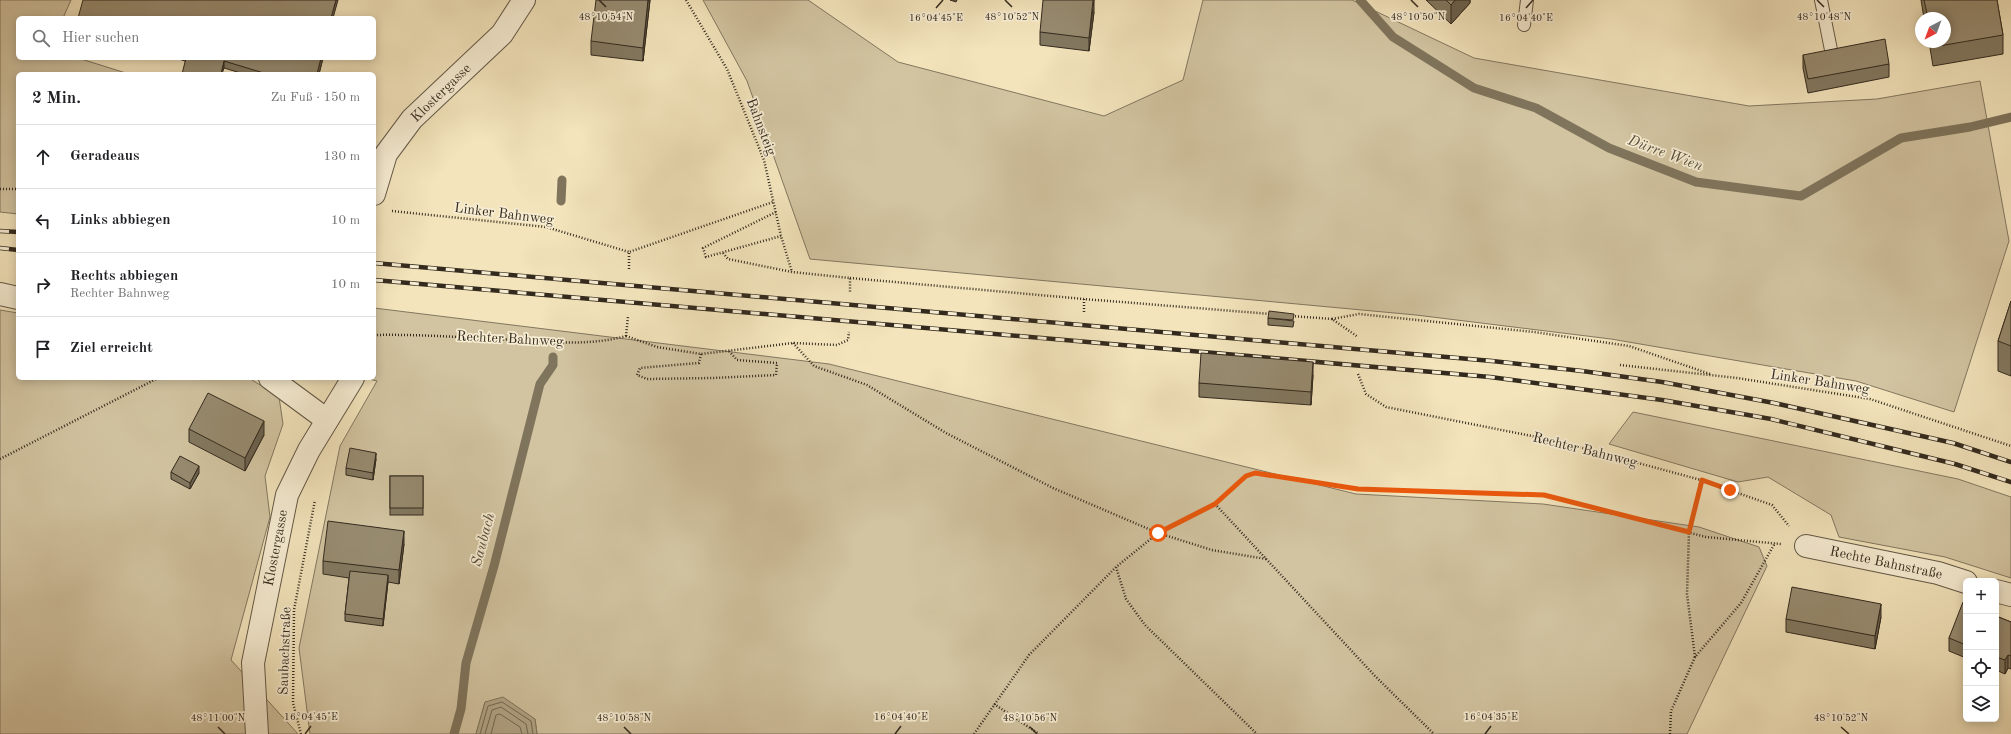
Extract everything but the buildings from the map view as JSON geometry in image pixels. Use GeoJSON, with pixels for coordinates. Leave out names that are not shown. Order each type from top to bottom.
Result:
{"type":"FeatureCollection","features":[{"type":"Feature","properties":{"kind":"street","name":"Klostergasse"},"geometry":{"type":"LineString","coordinates":[[376,187],[386,154],[412,119],[502,34],[524,0]]}},
{"type":"Feature","properties":{"kind":"street"},"geometry":{"type":"LineString","coordinates":[[0,294],[16,298]]}},
{"type":"Feature","properties":{"kind":"street"},"geometry":{"type":"LineString","coordinates":[[273,380],[327,420]]}},
{"type":"Feature","properties":{"kind":"street","name":"Klostergasse"},"geometry":{"type":"LineString","coordinates":[[257,734],[253,663],[287,495],[309,450],[352,380]]}},
{"type":"Feature","properties":{"kind":"street","name":"Rechte Bahnstraße"},"geometry":{"type":"LineString","coordinates":[[1806,546],[1938,573],[1963,581]]}},
{"type":"Feature","properties":{"kind":"street"},"geometry":{"type":"LineString","coordinates":[[1999,592],[2011,595]]}},
{"type":"Feature","properties":{"kind":"lane"},"geometry":{"type":"LineString","coordinates":[[1524,25],[1527,0]]}},
{"type":"Feature","properties":{"kind":"lane"},"geometry":{"type":"LineString","coordinates":[[1821,0],[1831,50]]}},
{"type":"Feature","properties":{"kind":"path","name":"Bahnsteig"},"geometry":{"type":"LineString","coordinates":[[686,0],[727,69],[764,160],[781,236],[792,272]]}},
{"type":"Feature","properties":{"kind":"path"},"geometry":{"type":"LineString","coordinates":[[0,189],[16,189]]}},
{"type":"Feature","properties":{"kind":"path"},"geometry":{"type":"LineString","coordinates":[[629,269],[629,252],[773,202]]}},
{"type":"Feature","properties":{"kind":"path","name":"Linker Bahnweg"},"geometry":{"type":"LineString","coordinates":[[390,211],[546,227],[629,252]]}},
{"type":"Feature","properties":{"kind":"path"},"geometry":{"type":"LineString","coordinates":[[776,212],[703,248],[706,257],[781,236]]}},
{"type":"Feature","properties":{"kind":"path"},"geometry":{"type":"LineString","coordinates":[[723,253],[728,259],[792,272],[1084,299],[1272,314]]}},
{"type":"Feature","properties":{"kind":"path"},"geometry":{"type":"LineString","coordinates":[[850,278],[850,293]]}},
{"type":"Feature","properties":{"kind":"path"},"geometry":{"type":"LineString","coordinates":[[1084,299],[1084,312]]}},
{"type":"Feature","properties":{"kind":"path"},"geometry":{"type":"LineString","coordinates":[[1287,316],[1332,319],[1359,314],[1534,332],[1629,346],[1714,376]]}},
{"type":"Feature","properties":{"kind":"path"},"geometry":{"type":"LineString","coordinates":[[628,316],[626,336],[657,347],[701,354],[793,343],[837,345],[848,340],[849,332]]}},
{"type":"Feature","properties":{"kind":"path"},"geometry":{"type":"LineString","coordinates":[[1332,319],[1358,337]]}},
{"type":"Feature","properties":{"kind":"path","name":"Rechter Bahnweg"},"geometry":{"type":"LineString","coordinates":[[376,335],[403,334],[565,342],[604,342],[626,336]]}},
{"type":"Feature","properties":{"kind":"path"},"geometry":{"type":"LineString","coordinates":[[793,343],[814,366],[867,385],[946,432],[1053,488],[1158,533],[1212,550],[1266,560]]}},
{"type":"Feature","properties":{"kind":"path"},"geometry":{"type":"LineString","coordinates":[[701,354],[699,362],[640,368],[637,376],[647,378],[713,378],[776,375],[777,363],[737,360],[729,351]]}},
{"type":"Feature","properties":{"kind":"path","name":"Linker Bahnweg"},"geometry":{"type":"LineString","coordinates":[[1620,365],[1714,376],[1870,399],[2011,446]]}},
{"type":"Feature","properties":{"kind":"path","name":"Rechter Bahnweg"},"geometry":{"type":"LineString","coordinates":[[1358,374],[1366,394],[1386,407],[1556,441],[1702,480],[1772,505],[1806,546]]}},
{"type":"Feature","properties":{"kind":"path"},"geometry":{"type":"LineString","coordinates":[[0,459],[154,380]]}},
{"type":"Feature","properties":{"kind":"path"},"geometry":{"type":"LineString","coordinates":[[974,734],[1030,655],[1116,567],[1158,533],[1215,504],[1246,476],[1255,473],[1358,489],[1544,495],[1706,537],[1806,546]]}},
{"type":"Feature","properties":{"kind":"path"},"geometry":{"type":"LineString","coordinates":[[1695,657],[1687,594],[1689,532],[1702,480]]}},
{"type":"Feature","properties":{"kind":"path"},"geometry":{"type":"LineString","coordinates":[[1215,504],[1375,676],[1434,734]]}},
{"type":"Feature","properties":{"kind":"path","name":"Saubachstraße"},"geometry":{"type":"LineString","coordinates":[[300,734],[293,703],[294,610],[313,522]]}},
{"type":"Feature","properties":{"kind":"path"},"geometry":{"type":"LineString","coordinates":[[1670,734],[1671,711],[1695,657],[1742,603],[1775,543]]}},
{"type":"Feature","properties":{"kind":"path"},"geometry":{"type":"LineString","coordinates":[[1116,567],[1126,599],[1145,625],[1257,734]]}},
{"type":"Feature","properties":{"kind":"path"},"geometry":{"type":"LineString","coordinates":[[994,704],[1039,734]]}},
{"type":"Feature","properties":{"kind":"shaded area"},"geometry":{"type":"Polygon","coordinates":[[[0,0],[71,0],[64,16],[16,16],[16,60],[84,60],[123,72],[16,72],[16,214],[0,212],[0,0]]]}},
{"type":"Feature","properties":{"kind":"shaded area"},"geometry":{"type":"Polygon","coordinates":[[[703,0],[808,0],[898,62],[1104,116],[1183,80],[1203,0],[1352,0],[1474,58],[1749,106],[1877,99],[1980,81],[2009,241],[1954,412],[1856,381],[1611,339],[1416,315],[810,259],[747,81],[703,0]]]}},
{"type":"Feature","properties":{"kind":"shaded area"},"geometry":{"type":"Polygon","coordinates":[[[376,308],[829,364],[1356,494],[1543,504],[1699,527],[1759,547],[1767,566],[1687,734],[537,734],[535,719],[485,702],[476,734],[310,734],[299,648],[340,446],[377,381],[373,380],[376,380],[376,308]]]}},
{"type":"Feature","properties":{"kind":"shaded area"},"geometry":{"type":"Polygon","coordinates":[[[0,310],[16,313],[16,380],[252,380],[279,397],[283,424],[265,476],[270,517],[231,660],[298,734],[0,734],[0,310]]]}},
{"type":"Feature","properties":{"kind":"shaded area"},"geometry":{"type":"Polygon","coordinates":[[[1633,412],[1958,479],[2011,497],[2011,578],[1945,557],[1839,537],[1831,515],[1768,477],[1738,482],[1609,444],[1633,412]]]}},
{"type":"Feature","properties":{"kind":"water"},"geometry":{"type":"Polygon","coordinates":[[[503,697],[535,719],[537,734],[476,734],[485,702],[503,697]]]}},
{"type":"Feature","properties":{"kind":"waterway","name":"Dürre Wien"},"geometry":{"type":"LineString","coordinates":[[1360,0],[1393,37],[1474,88],[1536,108],[1609,148],[1696,182],[1801,196],[1901,138],[1970,127],[2011,117]]}},
{"type":"Feature","properties":{"kind":"waterway","name":"Saubach"},"geometry":{"type":"LineString","coordinates":[[561,201],[562,180]]}},
{"type":"Feature","properties":{"kind":"waterway","name":"Saubach"},"geometry":{"type":"LineString","coordinates":[[454,734],[461,709],[466,663],[494,566],[540,384],[553,365],[553,357]]}},
{"type":"Feature","properties":{"kind":"railway"},"geometry":{"type":"LineString","coordinates":[[0,231],[16,232]]}},
{"type":"Feature","properties":{"kind":"railway"},"geometry":{"type":"LineString","coordinates":[[0,248],[16,250]]}},
{"type":"Feature","properties":{"kind":"railway"},"geometry":{"type":"LineString","coordinates":[[376,263],[1492,361],[1582,371],[1662,382],[1774,403],[1953,443],[2011,462]]}},
{"type":"Feature","properties":{"kind":"railway"},"geometry":{"type":"LineString","coordinates":[[376,280],[1490,377],[1662,400],[1771,419],[1955,464],[2011,482]]}},
{"type":"Feature","properties":{"kind":"route"},"geometry":{"type":"LineString","coordinates":[[1158,533],[1215,504],[1246,476],[1255,473],[1358,489],[1544,495],[1689,532],[1702,480],[1730,490]]}}]}
